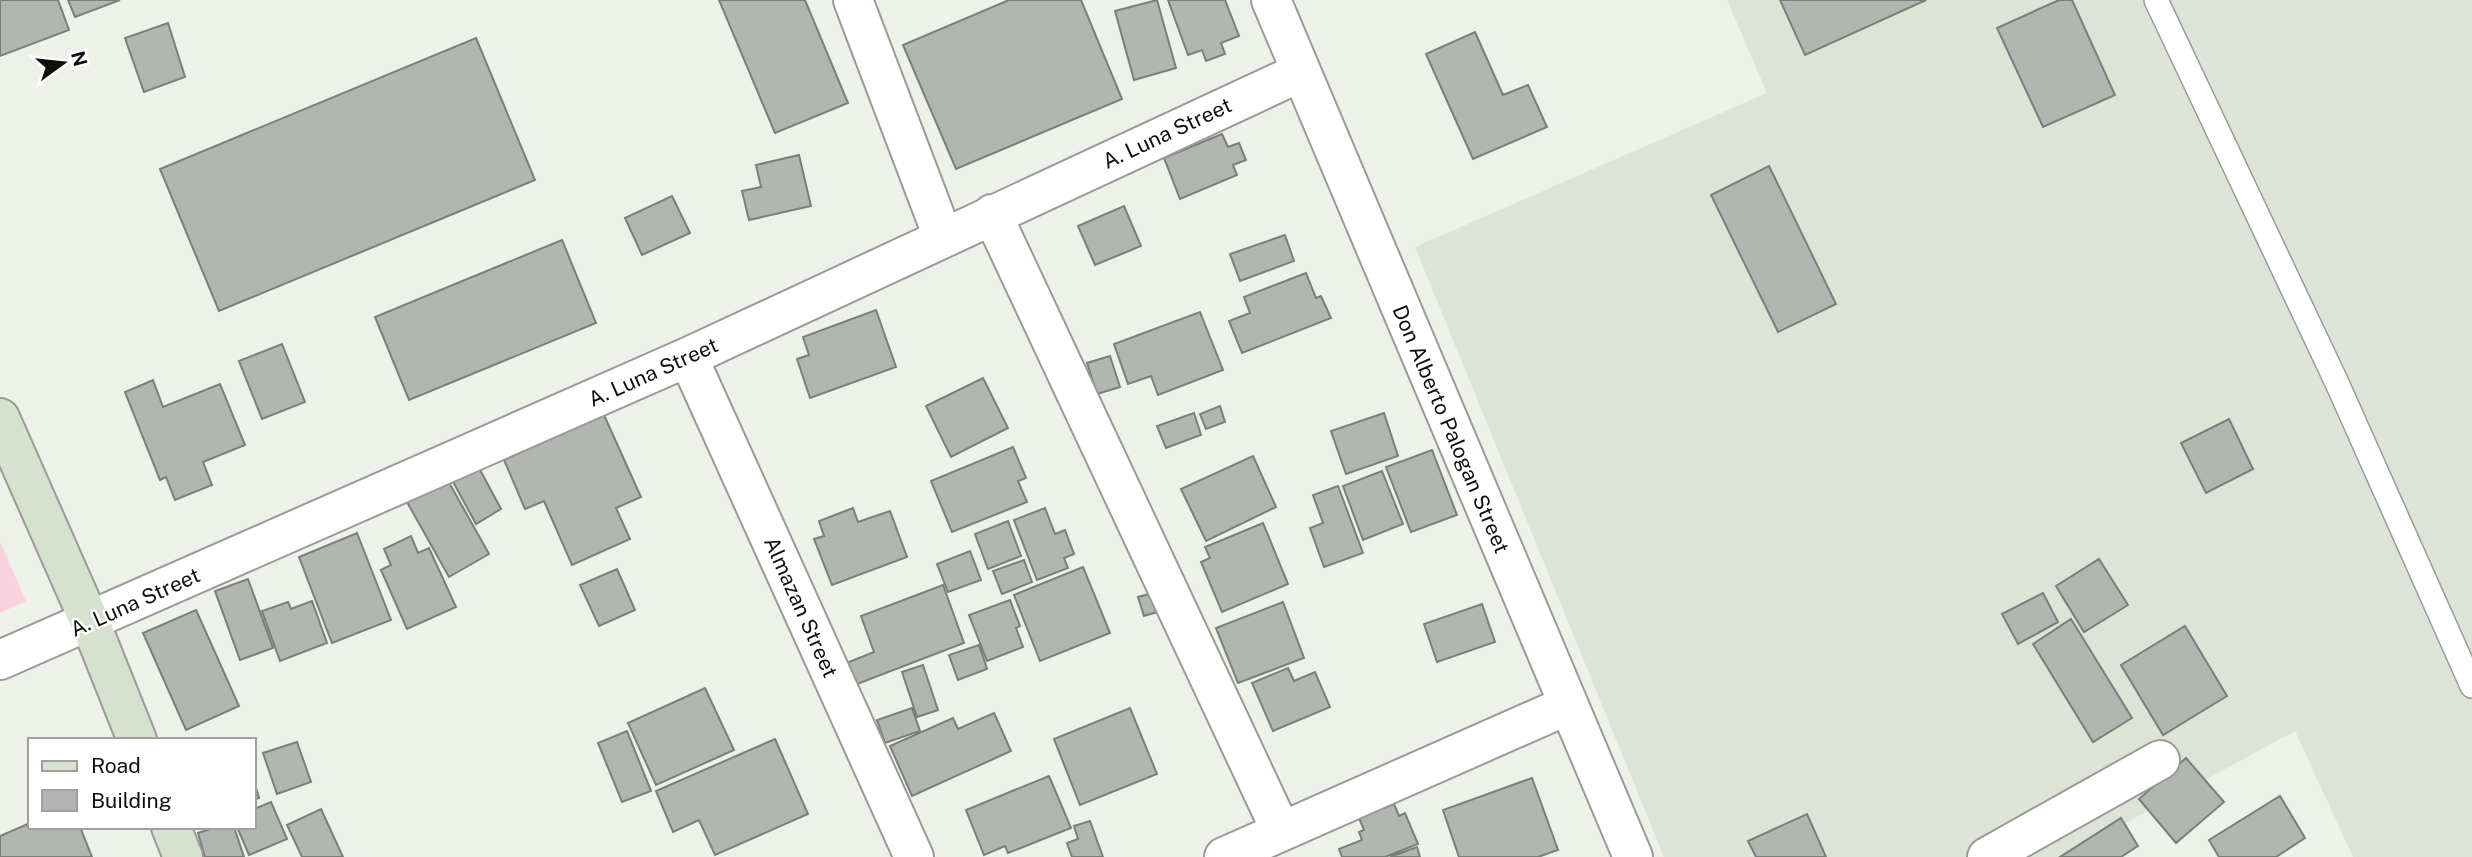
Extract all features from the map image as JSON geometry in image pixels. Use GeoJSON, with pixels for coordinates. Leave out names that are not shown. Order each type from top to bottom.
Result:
{"type":"FeatureCollection","features":[{"type":"Feature","properties":{"kind":"street"},"geometry":{"type":"LineString","coordinates":[[853,0],[943,237]]}},
{"type":"Feature","properties":{"kind":"street","name":"Don Alberto Palogan Street"},"geometry":{"type":"LineString","coordinates":[[1271,0],[1633,857]]}},
{"type":"Feature","properties":{"kind":"street","name":"A. Luna Street"},"geometry":{"type":"LineString","coordinates":[[0,660],[688,358],[1301,72]]}},
{"type":"Feature","properties":{"kind":"street"},"geometry":{"type":"LineString","coordinates":[[992,214],[1281,831]]}},
{"type":"Feature","properties":{"kind":"street","name":"Almazan Street"},"geometry":{"type":"LineString","coordinates":[[688,358],[914,857]]}},
{"type":"Feature","properties":{"kind":"street"},"geometry":{"type":"LineString","coordinates":[[0,418],[90,622],[135,738]]}},
{"type":"Feature","properties":{"kind":"street"},"geometry":{"type":"LineString","coordinates":[[1224,857],[1568,705]]}},
{"type":"Feature","properties":{"kind":"street"},"geometry":{"type":"LineString","coordinates":[[1987,857],[2160,760]]}},
{"type":"Feature","properties":{"kind":"street"},"geometry":{"type":"LineString","coordinates":[[172,829],[183,857]]}},
{"type":"Feature","properties":{"kind":"lane"},"geometry":{"type":"LineString","coordinates":[[2156,0],[2337,383],[2472,686]]}},
{"type":"Feature","properties":{"kind":"shaded area"},"geometry":{"type":"Polygon","coordinates":[[[1727,0],[2472,0],[2472,857],[2353,857],[2295,731],[2063,857],[1664,857],[1415,247],[1767,93],[1727,0]]]}},
{"type":"Feature","properties":{"kind":"shaded area"},"geometry":{"type":"Polygon","coordinates":[[[0,542],[26,601],[0,613],[0,542]]]}},
{"type":"Feature","properties":{"kind":"building"},"geometry":{"type":"Polygon","coordinates":[[[0,0],[58,0],[69,30],[0,56],[0,0]]]}},
{"type":"Feature","properties":{"kind":"building"},"geometry":{"type":"Polygon","coordinates":[[[68,0],[120,0],[75,17],[68,0]]]}},
{"type":"Feature","properties":{"kind":"building"},"geometry":{"type":"Polygon","coordinates":[[[719,0],[805,0],[848,103],[775,133],[719,0]]]}},
{"type":"Feature","properties":{"kind":"building"},"geometry":{"type":"Polygon","coordinates":[[[1009,0],[1081,0],[1122,99],[956,169],[903,45],[1009,0]]]}},
{"type":"Feature","properties":{"kind":"building"},"geometry":{"type":"Polygon","coordinates":[[[1157,0],[1176,68],[1134,80],[1115,11],[1157,0]]]}},
{"type":"Feature","properties":{"kind":"building"},"geometry":{"type":"Polygon","coordinates":[[[1168,0],[1225,0],[1239,36],[1221,43],[1225,54],[1206,61],[1202,50],[1188,55],[1168,0]]]}},
{"type":"Feature","properties":{"kind":"building"},"geometry":{"type":"Polygon","coordinates":[[[1780,0],[1926,0],[1805,55],[1780,0]]]}},
{"type":"Feature","properties":{"kind":"building"},"geometry":{"type":"Polygon","coordinates":[[[2059,0],[2072,0],[2115,95],[2043,127],[1997,28],[2059,0]]]}},
{"type":"Feature","properties":{"kind":"building"},"geometry":{"type":"Polygon","coordinates":[[[168,23],[185,77],[144,92],[125,38],[168,23]]]}},
{"type":"Feature","properties":{"kind":"building"},"geometry":{"type":"Polygon","coordinates":[[[1475,32],[1503,95],[1528,85],[1547,127],[1473,159],[1426,54],[1475,32]]]}},
{"type":"Feature","properties":{"kind":"building"},"geometry":{"type":"Polygon","coordinates":[[[476,38],[535,180],[219,311],[160,169],[476,38]]]}},
{"type":"Feature","properties":{"kind":"building"},"geometry":{"type":"Polygon","coordinates":[[[1222,134],[1228,147],[1239,143],[1246,160],[1233,165],[1237,175],[1180,199],[1164,158],[1222,134]]]}},
{"type":"Feature","properties":{"kind":"building"},"geometry":{"type":"Polygon","coordinates":[[[799,155],[811,206],[749,220],[742,191],[761,187],[756,165],[799,155]]]}},
{"type":"Feature","properties":{"kind":"building"},"geometry":{"type":"Polygon","coordinates":[[[1769,166],[1836,304],[1778,332],[1711,195],[1769,166]]]}},
{"type":"Feature","properties":{"kind":"building"},"geometry":{"type":"Polygon","coordinates":[[[672,196],[690,233],[642,255],[625,218],[672,196]]]}},
{"type":"Feature","properties":{"kind":"building"},"geometry":{"type":"Polygon","coordinates":[[[1124,206],[1141,246],[1095,265],[1078,226],[1124,206]]]}},
{"type":"Feature","properties":{"kind":"building"},"geometry":{"type":"Polygon","coordinates":[[[1285,235],[1294,261],[1240,281],[1230,254],[1285,235]]]}},
{"type":"Feature","properties":{"kind":"building"},"geometry":{"type":"Polygon","coordinates":[[[562,240],[596,323],[409,400],[375,317],[562,240]]]}},
{"type":"Feature","properties":{"kind":"building"},"geometry":{"type":"Polygon","coordinates":[[[1306,273],[1316,298],[1321,296],[1331,318],[1242,353],[1229,321],[1250,313],[1244,297],[1306,273]]]}},
{"type":"Feature","properties":{"kind":"building"},"geometry":{"type":"Polygon","coordinates":[[[876,310],[896,367],[810,398],[797,359],[809,355],[803,337],[876,310]]]}},
{"type":"Feature","properties":{"kind":"building"},"geometry":{"type":"Polygon","coordinates":[[[1200,312],[1223,370],[1158,395],[1151,376],[1128,384],[1114,344],[1200,312]]]}},
{"type":"Feature","properties":{"kind":"building"},"geometry":{"type":"Polygon","coordinates":[[[282,344],[305,402],[262,419],[239,361],[282,344]]]}},
{"type":"Feature","properties":{"kind":"building"},"geometry":{"type":"Polygon","coordinates":[[[1110,356],[1120,387],[1097,394],[1087,363],[1110,356]]]}},
{"type":"Feature","properties":{"kind":"building"},"geometry":{"type":"Polygon","coordinates":[[[983,378],[1008,428],[951,457],[926,406],[983,378]]]}},
{"type":"Feature","properties":{"kind":"building"},"geometry":{"type":"Polygon","coordinates":[[[153,380],[163,407],[220,384],[245,445],[203,462],[212,485],[175,500],[166,477],[160,480],[125,392],[153,380]]]}},
{"type":"Feature","properties":{"kind":"building"},"geometry":{"type":"Polygon","coordinates":[[[1220,406],[1225,422],[1206,429],[1200,414],[1220,406]]]}},
{"type":"Feature","properties":{"kind":"building"},"geometry":{"type":"Polygon","coordinates":[[[1194,413],[1201,435],[1166,448],[1157,426],[1194,413]]]}},
{"type":"Feature","properties":{"kind":"building"},"geometry":{"type":"Polygon","coordinates":[[[1384,413],[1398,456],[1346,474],[1331,431],[1384,413]]]}},
{"type":"Feature","properties":{"kind":"building"},"geometry":{"type":"Polygon","coordinates":[[[604,415],[641,497],[616,508],[630,539],[572,565],[544,501],[525,509],[504,460],[604,415]]]}},
{"type":"Feature","properties":{"kind":"building"},"geometry":{"type":"Polygon","coordinates":[[[2229,419],[2253,469],[2206,493],[2181,443],[2229,419]]]}},
{"type":"Feature","properties":{"kind":"building"},"geometry":{"type":"Polygon","coordinates":[[[1013,447],[1026,478],[1018,481],[1027,502],[952,532],[931,481],[1013,447]]]}},
{"type":"Feature","properties":{"kind":"building"},"geometry":{"type":"Polygon","coordinates":[[[1432,450],[1457,515],[1411,532],[1386,467],[1432,450]]]}},
{"type":"Feature","properties":{"kind":"building"},"geometry":{"type":"Polygon","coordinates":[[[1253,456],[1276,507],[1206,541],[1181,489],[1253,456]]]}},
{"type":"Feature","properties":{"kind":"building"},"geometry":{"type":"Polygon","coordinates":[[[478,466],[501,509],[476,524],[452,480],[478,466]]]}},
{"type":"Feature","properties":{"kind":"building"},"geometry":{"type":"Polygon","coordinates":[[[1382,471],[1403,524],[1363,540],[1343,486],[1382,471]]]}},
{"type":"Feature","properties":{"kind":"building"},"geometry":{"type":"Polygon","coordinates":[[[447,479],[489,554],[449,577],[407,502],[447,479]]]}},
{"type":"Feature","properties":{"kind":"building"},"geometry":{"type":"Polygon","coordinates":[[[1338,486],[1363,553],[1324,567],[1310,528],[1323,523],[1313,495],[1338,486]]]}},
{"type":"Feature","properties":{"kind":"building"},"geometry":{"type":"Polygon","coordinates":[[[853,508],[858,522],[890,511],[907,557],[832,585],[814,539],[824,536],[819,521],[853,508]]]}},
{"type":"Feature","properties":{"kind":"building"},"geometry":{"type":"Polygon","coordinates":[[[1045,508],[1055,534],[1065,530],[1074,554],[1064,558],[1068,568],[1037,580],[1014,520],[1045,508]]]}},
{"type":"Feature","properties":{"kind":"building"},"geometry":{"type":"Polygon","coordinates":[[[1008,521],[1021,556],[988,569],[975,534],[1008,521]]]}},
{"type":"Feature","properties":{"kind":"building"},"geometry":{"type":"Polygon","coordinates":[[[1263,523],[1288,584],[1222,612],[1201,562],[1210,558],[1205,547],[1263,523]]]}},
{"type":"Feature","properties":{"kind":"building"},"geometry":{"type":"Polygon","coordinates":[[[357,533],[391,620],[332,643],[299,557],[357,533]]]}},
{"type":"Feature","properties":{"kind":"building"},"geometry":{"type":"Polygon","coordinates":[[[411,536],[418,553],[429,548],[456,607],[407,629],[381,570],[391,565],[384,549],[411,536]]]}},
{"type":"Feature","properties":{"kind":"building"},"geometry":{"type":"Polygon","coordinates":[[[970,551],[981,580],[948,592],[937,564],[970,551]]]}},
{"type":"Feature","properties":{"kind":"building"},"geometry":{"type":"Polygon","coordinates":[[[2099,559],[2128,605],[2084,632],[2056,586],[2099,559]]]}},
{"type":"Feature","properties":{"kind":"building"},"geometry":{"type":"Polygon","coordinates":[[[1024,560],[1032,582],[1002,594],[993,571],[1024,560]]]}},
{"type":"Feature","properties":{"kind":"building"},"geometry":{"type":"Polygon","coordinates":[[[1083,567],[1110,633],[1040,661],[1014,595],[1083,567]]]}},
{"type":"Feature","properties":{"kind":"building"},"geometry":{"type":"Polygon","coordinates":[[[617,569],[635,610],[599,626],[580,585],[617,569]]]}},
{"type":"Feature","properties":{"kind":"building"},"geometry":{"type":"Polygon","coordinates":[[[248,579],[273,648],[240,660],[215,591],[248,579]]]}},
{"type":"Feature","properties":{"kind":"building"},"geometry":{"type":"Polygon","coordinates":[[[943,585],[964,643],[852,686],[844,664],[874,652],[861,616],[943,585]]]}},
{"type":"Feature","properties":{"kind":"building"},"geometry":{"type":"Polygon","coordinates":[[[1161,591],[1167,609],[1144,616],[1138,597],[1161,591]]]}},
{"type":"Feature","properties":{"kind":"building"},"geometry":{"type":"Polygon","coordinates":[[[2043,593],[2058,622],[2018,644],[2002,614],[2043,593]]]}},
{"type":"Feature","properties":{"kind":"building"},"geometry":{"type":"Polygon","coordinates":[[[1010,600],[1020,626],[1016,628],[1023,647],[987,661],[969,615],[1010,600]]]}},
{"type":"Feature","properties":{"kind":"building"},"geometry":{"type":"Polygon","coordinates":[[[312,601],[327,643],[280,661],[262,611],[288,602],[291,609],[312,601]]]}},
{"type":"Feature","properties":{"kind":"building"},"geometry":{"type":"Polygon","coordinates":[[[1283,602],[1304,658],[1238,683],[1216,628],[1283,602]]]}},
{"type":"Feature","properties":{"kind":"building"},"geometry":{"type":"Polygon","coordinates":[[[1482,604],[1495,642],[1437,662],[1424,624],[1482,604]]]}},
{"type":"Feature","properties":{"kind":"building"},"geometry":{"type":"Polygon","coordinates":[[[196,610],[239,706],[186,730],[143,633],[196,610]]]}},
{"type":"Feature","properties":{"kind":"building"},"geometry":{"type":"Polygon","coordinates":[[[2071,619],[2132,718],[2093,742],[2033,644],[2071,619]]]}},
{"type":"Feature","properties":{"kind":"building"},"geometry":{"type":"Polygon","coordinates":[[[2185,626],[2227,696],[2163,735],[2121,665],[2185,626]]]}},
{"type":"Feature","properties":{"kind":"building"},"geometry":{"type":"Polygon","coordinates":[[[979,645],[987,669],[958,680],[949,655],[979,645]]]}},
{"type":"Feature","properties":{"kind":"building"},"geometry":{"type":"Polygon","coordinates":[[[923,665],[938,710],[917,717],[902,672],[923,665]]]}},
{"type":"Feature","properties":{"kind":"building"},"geometry":{"type":"Polygon","coordinates":[[[1288,668],[1294,681],[1315,672],[1330,707],[1273,731],[1252,683],[1288,668]]]}},
{"type":"Feature","properties":{"kind":"building"},"geometry":{"type":"Polygon","coordinates":[[[705,688],[734,750],[656,785],[628,723],[705,688]]]}},
{"type":"Feature","properties":{"kind":"building"},"geometry":{"type":"Polygon","coordinates":[[[912,708],[920,731],[885,743],[877,720],[912,708]]]}},
{"type":"Feature","properties":{"kind":"building"},"geometry":{"type":"Polygon","coordinates":[[[1130,708],[1157,774],[1080,805],[1054,739],[1130,708]]]}},
{"type":"Feature","properties":{"kind":"building"},"geometry":{"type":"Polygon","coordinates":[[[994,713],[1011,751],[912,796],[890,746],[953,718],[958,729],[994,713]]]}},
{"type":"Feature","properties":{"kind":"building"},"geometry":{"type":"Polygon","coordinates":[[[627,731],[651,791],[622,802],[598,743],[627,731]]]}},
{"type":"Feature","properties":{"kind":"building"},"geometry":{"type":"Polygon","coordinates":[[[775,739],[808,814],[715,855],[699,820],[673,832],[656,791],[775,739]]]}},
{"type":"Feature","properties":{"kind":"building"},"geometry":{"type":"Polygon","coordinates":[[[297,742],[311,782],[277,794],[263,753],[297,742]]]}},
{"type":"Feature","properties":{"kind":"building"},"geometry":{"type":"Polygon","coordinates":[[[2186,758],[2224,802],[2176,843],[2139,799],[2186,758]]]}},
{"type":"Feature","properties":{"kind":"building"},"geometry":{"type":"Polygon","coordinates":[[[1049,776],[1071,828],[1008,853],[1005,846],[984,855],[966,810],[1049,776]]]}},
{"type":"Feature","properties":{"kind":"building"},"geometry":{"type":"Polygon","coordinates":[[[1532,778],[1558,850],[1538,857],[1459,857],[1443,810],[1532,778]]]}},
{"type":"Feature","properties":{"kind":"building"},"geometry":{"type":"Polygon","coordinates":[[[2280,796],[2305,838],[2276,857],[2219,857],[2209,840],[2280,796]]]}},
{"type":"Feature","properties":{"kind":"building"},"geometry":{"type":"Polygon","coordinates":[[[271,802],[287,839],[249,855],[238,829],[256,829],[256,808],[271,802]]]}},
{"type":"Feature","properties":{"kind":"building"},"geometry":{"type":"Polygon","coordinates":[[[1394,804],[1399,816],[1405,813],[1418,844],[1385,857],[1342,857],[1339,849],[1362,840],[1359,832],[1364,830],[1359,818],[1394,804]]]}},
{"type":"Feature","properties":{"kind":"building"},"geometry":{"type":"Polygon","coordinates":[[[321,809],[343,857],[302,857],[287,825],[321,809]]]}},
{"type":"Feature","properties":{"kind":"building"},"geometry":{"type":"Polygon","coordinates":[[[1807,814],[1826,857],[1756,857],[1748,841],[1807,814]]]}},
{"type":"Feature","properties":{"kind":"building"},"geometry":{"type":"Polygon","coordinates":[[[2121,818],[2138,846],[2121,857],[2060,857],[2121,818]]]}},
{"type":"Feature","properties":{"kind":"building"},"geometry":{"type":"Polygon","coordinates":[[[1090,821],[1103,857],[1072,857],[1067,843],[1078,839],[1074,826],[1090,821]]]}},
{"type":"Feature","properties":{"kind":"building"},"geometry":{"type":"Polygon","coordinates":[[[28,824],[28,829],[81,829],[92,857],[0,857],[0,836],[28,824]]]}},
{"type":"Feature","properties":{"kind":"building"},"geometry":{"type":"Polygon","coordinates":[[[210,829],[235,829],[244,857],[205,857],[198,833],[210,829]]]}},
{"type":"Feature","properties":{"kind":"building"},"geometry":{"type":"Polygon","coordinates":[[[1417,847],[1420,857],[1390,857],[1417,847]]]}}]}
